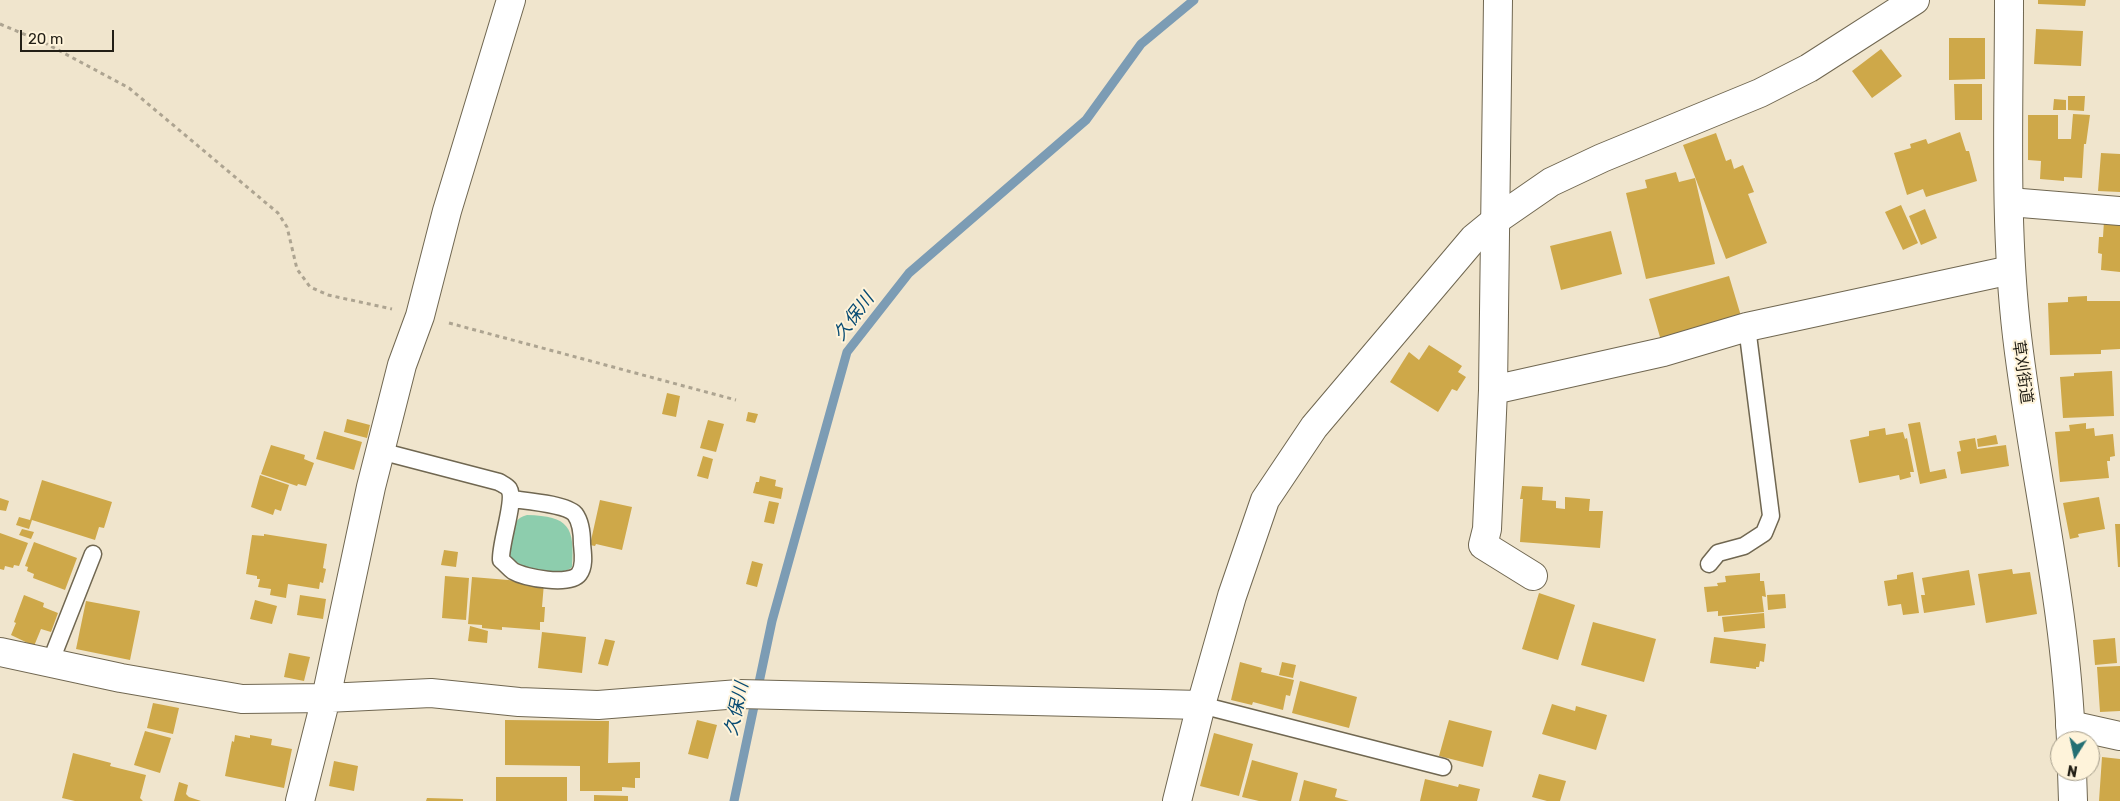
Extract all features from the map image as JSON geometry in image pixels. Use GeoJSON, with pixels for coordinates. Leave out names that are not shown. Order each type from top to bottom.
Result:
{"type":"FeatureCollection","features":[{"type":"Feature","properties":{"kind":"street"},"geometry":{"type":"LineString","coordinates":[[300,801],[326,698],[380,451],[402,364],[420,316],[447,211],[511,0]]}},
{"type":"Feature","properties":{"kind":"street"},"geometry":{"type":"LineString","coordinates":[[1498,0],[1493,390],[1487,529],[1483,545],[1534,576]]}},
{"type":"Feature","properties":{"kind":"street"},"geometry":{"type":"LineString","coordinates":[[1177,801],[1201,705],[1232,596],[1265,500],[1331,405],[1474,238],[1496,220],[1551,182],[1602,158],[1760,93],[1809,68],[1915,0]]}},
{"type":"Feature","properties":{"kind":"street","name":"草刈街道"},"geometry":{"type":"LineString","coordinates":[[2009,0],[2010,270],[2025,401],[2048,532],[2064,650],[2070,731]]}},
{"type":"Feature","properties":{"kind":"street"},"geometry":{"type":"LineString","coordinates":[[2009,202],[2120,211]]}},
{"type":"Feature","properties":{"kind":"street"},"geometry":{"type":"LineString","coordinates":[[1493,390],[1663,352],[1747,327],[2010,270]]}},
{"type":"Feature","properties":{"kind":"street"},"geometry":{"type":"LineString","coordinates":[[0,652],[121,678],[242,699],[326,698],[431,693],[519,702],[598,705],[739,694],[1201,705]]}},
{"type":"Feature","properties":{"kind":"street"},"geometry":{"type":"LineString","coordinates":[[2100,735],[2120,736]]}},
{"type":"Feature","properties":{"kind":"street"},"geometry":{"type":"LineString","coordinates":[[2072,781],[2073,801]]}},
{"type":"Feature","properties":{"kind":"lane"},"geometry":{"type":"LineString","coordinates":[[1709,564],[1718,553],[1744,546],[1764,533],[1771,516],[1747,327]]}},
{"type":"Feature","properties":{"kind":"lane"},"geometry":{"type":"LineString","coordinates":[[380,451],[499,482],[509,488],[512,499],[501,550],[502,560],[512,570],[526,575],[567,581],[578,575],[583,566],[583,547],[581,529],[575,514],[564,508],[512,499]]}},
{"type":"Feature","properties":{"kind":"lane"},"geometry":{"type":"LineString","coordinates":[[50,663],[93,554]]}},
{"type":"Feature","properties":{"kind":"lane"},"geometry":{"type":"LineString","coordinates":[[1201,705],[1443,767]]}},
{"type":"Feature","properties":{"kind":"path"},"geometry":{"type":"LineString","coordinates":[[0,24],[45,43],[128,88],[263,200],[278,213],[287,227],[297,268],[310,287],[328,295],[420,316],[736,400]]}},
{"type":"Feature","properties":{"kind":"green space"},"geometry":{"type":"Polygon","coordinates":[[[527,515],[552,518],[566,526],[572,542],[572,567],[559,572],[539,571],[513,560],[508,552],[508,547],[513,527],[520,518],[527,515]]]}},
{"type":"Feature","properties":{"kind":"building"},"geometry":{"type":"Polygon","coordinates":[[[2038,0],[2086,0],[2085,6],[2038,4],[2038,0]]]}},
{"type":"Feature","properties":{"kind":"building"},"geometry":{"type":"Polygon","coordinates":[[[2036,29],[2083,31],[2081,66],[2034,64],[2036,29]]]}},
{"type":"Feature","properties":{"kind":"building"},"geometry":{"type":"Polygon","coordinates":[[[1949,38],[1985,38],[1985,79],[1949,80],[1949,38]]]}},
{"type":"Feature","properties":{"kind":"building"},"geometry":{"type":"Polygon","coordinates":[[[1881,49],[1902,76],[1872,98],[1852,71],[1881,49]]]}},
{"type":"Feature","properties":{"kind":"building"},"geometry":{"type":"Polygon","coordinates":[[[1954,84],[1982,84],[1982,120],[1955,120],[1954,84]]]}},
{"type":"Feature","properties":{"kind":"building"},"geometry":{"type":"Polygon","coordinates":[[[2068,96],[2085,96],[2084,111],[2068,110],[2068,96]]]}},
{"type":"Feature","properties":{"kind":"building"},"geometry":{"type":"Polygon","coordinates":[[[2054,99],[2066,100],[2066,110],[2053,110],[2054,99]]]}},
{"type":"Feature","properties":{"kind":"building"},"geometry":{"type":"Polygon","coordinates":[[[2073,114],[2090,115],[2086,144],[2084,144],[2082,178],[2064,177],[2064,181],[2040,179],[2041,161],[2028,160],[2028,115],[2058,115],[2058,139],[2071,139],[2073,114]]]}},
{"type":"Feature","properties":{"kind":"building"},"geometry":{"type":"Polygon","coordinates":[[[1960,132],[1966,151],[1969,151],[1977,181],[1926,197],[1923,189],[1907,195],[1894,153],[1911,148],[1910,144],[1926,139],[1928,144],[1960,132]]]}},
{"type":"Feature","properties":{"kind":"building"},"geometry":{"type":"Polygon","coordinates":[[[1716,133],[1726,161],[1731,159],[1734,169],[1743,165],[1754,192],[1748,194],[1767,243],[1726,259],[1683,145],[1716,133]]]}},
{"type":"Feature","properties":{"kind":"building"},"geometry":{"type":"Polygon","coordinates":[[[2101,153],[2120,154],[2120,192],[2098,191],[2101,153]]]}},
{"type":"Feature","properties":{"kind":"building"},"geometry":{"type":"Polygon","coordinates":[[[1676,172],[1679,182],[1695,178],[1715,264],[1646,279],[1626,193],[1647,188],[1645,180],[1676,172]]]}},
{"type":"Feature","properties":{"kind":"building"},"geometry":{"type":"Polygon","coordinates":[[[1901,205],[1918,243],[1903,250],[1885,212],[1901,205]]]}},
{"type":"Feature","properties":{"kind":"building"},"geometry":{"type":"Polygon","coordinates":[[[1925,209],[1937,238],[1921,245],[1909,216],[1925,209]]]}},
{"type":"Feature","properties":{"kind":"building"},"geometry":{"type":"Polygon","coordinates":[[[2104,221],[2120,222],[2120,272],[2101,270],[2102,254],[2098,253],[2099,237],[2103,237],[2104,221]]]}},
{"type":"Feature","properties":{"kind":"building"},"geometry":{"type":"Polygon","coordinates":[[[1611,231],[1622,274],[1561,290],[1550,246],[1611,231]]]}},
{"type":"Feature","properties":{"kind":"building"},"geometry":{"type":"Polygon","coordinates":[[[1729,276],[1741,316],[1662,344],[1649,299],[1729,276]]]}},
{"type":"Feature","properties":{"kind":"building"},"geometry":{"type":"Polygon","coordinates":[[[2087,296],[2087,301],[2120,301],[2120,349],[2101,350],[2101,354],[2050,355],[2048,303],[2068,302],[2068,297],[2087,296]]]}},
{"type":"Feature","properties":{"kind":"building"},"geometry":{"type":"Polygon","coordinates":[[[1429,345],[1462,366],[1458,372],[1466,377],[1457,391],[1452,389],[1438,412],[1390,382],[1409,352],[1419,360],[1429,345]]]}},
{"type":"Feature","properties":{"kind":"building"},"geometry":{"type":"Polygon","coordinates":[[[2112,371],[2114,416],[2063,418],[2060,377],[2074,376],[2074,373],[2112,371]]]}},
{"type":"Feature","properties":{"kind":"building"},"geometry":{"type":"Polygon","coordinates":[[[667,393],[680,396],[676,417],[662,414],[667,393]]]}},
{"type":"Feature","properties":{"kind":"building"},"geometry":{"type":"Polygon","coordinates":[[[748,412],[758,414],[755,423],[746,421],[748,412]]]}},
{"type":"Feature","properties":{"kind":"building"},"geometry":{"type":"Polygon","coordinates":[[[347,419],[370,425],[367,438],[344,432],[347,419]]]}},
{"type":"Feature","properties":{"kind":"building"},"geometry":{"type":"Polygon","coordinates":[[[708,420],[724,424],[716,452],[700,448],[708,420]]]}},
{"type":"Feature","properties":{"kind":"building"},"geometry":{"type":"Polygon","coordinates":[[[1920,422],[1930,472],[1945,469],[1947,478],[1920,484],[1908,424],[1920,422]]]}},
{"type":"Feature","properties":{"kind":"building"},"geometry":{"type":"Polygon","coordinates":[[[2086,423],[2086,429],[2094,428],[2095,436],[2113,434],[2115,456],[2110,457],[2110,461],[2107,461],[2109,478],[2060,482],[2055,432],[2070,431],[2069,425],[2086,423]]]}},
{"type":"Feature","properties":{"kind":"building"},"geometry":{"type":"Polygon","coordinates":[[[1885,428],[1886,435],[1903,432],[1905,439],[1907,438],[1914,472],[1910,472],[1911,477],[1900,480],[1899,475],[1859,483],[1850,440],[1869,436],[1869,431],[1885,428]]]}},
{"type":"Feature","properties":{"kind":"building"},"geometry":{"type":"Polygon","coordinates":[[[324,431],[362,442],[354,470],[316,459],[324,431]]]}},
{"type":"Feature","properties":{"kind":"building"},"geometry":{"type":"Polygon","coordinates":[[[1996,435],[1998,444],[1978,447],[1977,439],[1996,435]]]}},
{"type":"Feature","properties":{"kind":"building"},"geometry":{"type":"Polygon","coordinates":[[[1975,438],[1977,449],[2006,445],[2009,466],[1961,474],[1957,452],[1961,451],[1959,441],[1975,438]]]}},
{"type":"Feature","properties":{"kind":"building"},"geometry":{"type":"Polygon","coordinates":[[[271,445],[305,455],[304,459],[314,463],[306,486],[298,484],[297,486],[261,474],[271,445]]]}},
{"type":"Feature","properties":{"kind":"building"},"geometry":{"type":"Polygon","coordinates":[[[703,456],[713,459],[708,479],[697,476],[703,456]]]}},
{"type":"Feature","properties":{"kind":"building"},"geometry":{"type":"Polygon","coordinates":[[[260,475],[289,485],[281,511],[275,509],[273,515],[251,507],[260,475]]]}},
{"type":"Feature","properties":{"kind":"building"},"geometry":{"type":"Polygon","coordinates":[[[760,476],[776,480],[775,486],[783,488],[781,499],[753,493],[760,476]]]}},
{"type":"Feature","properties":{"kind":"building"},"geometry":{"type":"Polygon","coordinates":[[[42,480],[112,502],[104,528],[99,527],[95,540],[32,520],[29,529],[16,525],[19,517],[30,520],[42,480]]]}},
{"type":"Feature","properties":{"kind":"building"},"geometry":{"type":"Polygon","coordinates":[[[1522,486],[1543,487],[1542,500],[1556,501],[1556,508],[1565,509],[1565,497],[1590,499],[1589,511],[1603,511],[1600,548],[1520,542],[1523,499],[1520,499],[1522,486]]]}},
{"type":"Feature","properties":{"kind":"building"},"geometry":{"type":"Polygon","coordinates":[[[2099,497],[2105,529],[2078,534],[2079,537],[2070,539],[2063,503],[2099,497]]]}},
{"type":"Feature","properties":{"kind":"building"},"geometry":{"type":"Polygon","coordinates":[[[0,498],[9,501],[6,511],[0,510],[0,498]]]}},
{"type":"Feature","properties":{"kind":"building"},"geometry":{"type":"Polygon","coordinates":[[[600,500],[632,507],[622,550],[596,544],[595,546],[590,545],[600,500]]]}},
{"type":"Feature","properties":{"kind":"building"},"geometry":{"type":"Polygon","coordinates":[[[769,501],[779,503],[774,524],[764,522],[769,501]]]}},
{"type":"Feature","properties":{"kind":"building"},"geometry":{"type":"Polygon","coordinates":[[[2115,524],[2120,524],[2120,567],[2118,567],[2115,524]]]}},
{"type":"Feature","properties":{"kind":"building"},"geometry":{"type":"Polygon","coordinates":[[[22,529],[34,532],[31,539],[19,535],[22,529]]]}},
{"type":"Feature","properties":{"kind":"building"},"geometry":{"type":"Polygon","coordinates":[[[0,533],[28,543],[19,566],[14,565],[13,568],[5,566],[4,570],[0,569],[0,533]]]}},
{"type":"Feature","properties":{"kind":"building"},"geometry":{"type":"Polygon","coordinates":[[[264,534],[327,544],[323,568],[326,569],[323,583],[320,582],[319,589],[288,584],[286,598],[270,595],[271,589],[258,587],[260,579],[257,579],[257,576],[246,574],[252,535],[264,536],[264,534]]]}},
{"type":"Feature","properties":{"kind":"building"},"geometry":{"type":"Polygon","coordinates":[[[34,542],[77,558],[65,590],[33,578],[34,574],[27,571],[28,567],[25,566],[34,542]]]}},
{"type":"Feature","properties":{"kind":"building"},"geometry":{"type":"Polygon","coordinates":[[[444,550],[458,552],[456,567],[441,565],[444,550]]]}},
{"type":"Feature","properties":{"kind":"building"},"geometry":{"type":"Polygon","coordinates":[[[752,561],[763,564],[757,587],[746,584],[752,561]]]}},
{"type":"Feature","properties":{"kind":"building"},"geometry":{"type":"Polygon","coordinates":[[[2012,569],[2013,574],[2030,572],[2037,614],[1986,623],[1978,574],[2012,569]]]}},
{"type":"Feature","properties":{"kind":"building"},"geometry":{"type":"Polygon","coordinates":[[[1969,570],[1975,605],[1924,613],[1921,595],[1925,595],[1922,578],[1969,570]]]}},
{"type":"Feature","properties":{"kind":"building"},"geometry":{"type":"Polygon","coordinates":[[[1913,572],[1919,613],[1903,615],[1901,604],[1888,606],[1884,581],[1897,579],[1897,575],[1913,572]]]}},
{"type":"Feature","properties":{"kind":"building"},"geometry":{"type":"Polygon","coordinates":[[[1760,573],[1760,581],[1764,581],[1766,597],[1762,596],[1764,612],[1718,616],[1718,611],[1707,612],[1704,587],[1718,586],[1717,583],[1726,582],[1725,576],[1760,573]]]}},
{"type":"Feature","properties":{"kind":"building"},"geometry":{"type":"Polygon","coordinates":[[[445,576],[469,578],[466,620],[442,618],[445,576]]]}},
{"type":"Feature","properties":{"kind":"building"},"geometry":{"type":"Polygon","coordinates":[[[472,577],[544,583],[542,607],[545,607],[544,622],[540,622],[540,630],[502,627],[502,630],[482,628],[482,625],[468,624],[472,577]]]}},
{"type":"Feature","properties":{"kind":"building"},"geometry":{"type":"Polygon","coordinates":[[[1539,593],[1575,605],[1558,660],[1522,649],[1539,593]]]}},
{"type":"Feature","properties":{"kind":"building"},"geometry":{"type":"Polygon","coordinates":[[[1785,594],[1786,608],[1768,610],[1767,595],[1785,594]]]}},
{"type":"Feature","properties":{"kind":"building"},"geometry":{"type":"Polygon","coordinates":[[[24,595],[44,603],[43,607],[58,613],[51,632],[41,629],[34,646],[11,635],[24,595]]]}},
{"type":"Feature","properties":{"kind":"building"},"geometry":{"type":"Polygon","coordinates":[[[300,595],[326,599],[323,619],[297,615],[300,595]]]}},
{"type":"Feature","properties":{"kind":"building"},"geometry":{"type":"Polygon","coordinates":[[[255,600],[277,606],[272,624],[250,619],[255,600]]]}},
{"type":"Feature","properties":{"kind":"building"},"geometry":{"type":"Polygon","coordinates":[[[86,601],[140,611],[130,660],[76,649],[86,601]]]}},
{"type":"Feature","properties":{"kind":"building"},"geometry":{"type":"Polygon","coordinates":[[[1764,613],[1765,628],[1724,632],[1722,617],[1764,613]]]}},
{"type":"Feature","properties":{"kind":"building"},"geometry":{"type":"Polygon","coordinates":[[[1593,622],[1656,639],[1644,682],[1581,665],[1593,622]]]}},
{"type":"Feature","properties":{"kind":"building"},"geometry":{"type":"Polygon","coordinates":[[[470,626],[488,631],[487,643],[468,641],[470,626]]]}},
{"type":"Feature","properties":{"kind":"building"},"geometry":{"type":"Polygon","coordinates":[[[542,632],[586,637],[582,673],[538,668],[542,632]]]}},
{"type":"Feature","properties":{"kind":"building"},"geometry":{"type":"Polygon","coordinates":[[[1714,637],[1766,644],[1764,662],[1760,661],[1759,667],[1756,667],[1756,669],[1710,663],[1714,637]]]}},
{"type":"Feature","properties":{"kind":"building"},"geometry":{"type":"Polygon","coordinates":[[[2115,638],[2117,663],[2095,665],[2093,640],[2115,638]]]}},
{"type":"Feature","properties":{"kind":"building"},"geometry":{"type":"Polygon","coordinates":[[[605,639],[615,641],[608,666],[598,664],[605,639]]]}},
{"type":"Feature","properties":{"kind":"building"},"geometry":{"type":"Polygon","coordinates":[[[289,653],[310,657],[304,681],[284,677],[289,653]]]}},
{"type":"Feature","properties":{"kind":"building"},"geometry":{"type":"Polygon","coordinates":[[[1240,662],[1262,668],[1261,672],[1294,680],[1290,696],[1286,695],[1283,710],[1253,702],[1252,705],[1231,700],[1240,662]]]}},
{"type":"Feature","properties":{"kind":"building"},"geometry":{"type":"Polygon","coordinates":[[[1282,662],[1296,665],[1293,678],[1279,675],[1282,662]]]}},
{"type":"Feature","properties":{"kind":"building"},"geometry":{"type":"Polygon","coordinates":[[[2120,666],[2120,711],[2100,712],[2097,667],[2120,666]]]}},
{"type":"Feature","properties":{"kind":"building"},"geometry":{"type":"Polygon","coordinates":[[[1300,681],[1357,697],[1349,728],[1292,713],[1300,681]]]}},
{"type":"Feature","properties":{"kind":"building"},"geometry":{"type":"Polygon","coordinates":[[[153,703],[179,708],[173,734],[147,728],[153,703]]]}},
{"type":"Feature","properties":{"kind":"building"},"geometry":{"type":"Polygon","coordinates":[[[1552,704],[1575,711],[1576,706],[1607,715],[1596,750],[1542,734],[1552,704]]]}},
{"type":"Feature","properties":{"kind":"building"},"geometry":{"type":"Polygon","coordinates":[[[505,720],[609,721],[608,763],[640,762],[640,778],[635,778],[635,788],[622,787],[622,791],[580,791],[580,766],[505,765],[505,720]]]}},
{"type":"Feature","properties":{"kind":"building"},"geometry":{"type":"Polygon","coordinates":[[[697,720],[717,725],[708,759],[688,754],[697,720]]]}},
{"type":"Feature","properties":{"kind":"building"},"geometry":{"type":"Polygon","coordinates":[[[1449,720],[1492,731],[1483,767],[1439,756],[1449,720]]]}},
{"type":"Feature","properties":{"kind":"building"},"geometry":{"type":"Polygon","coordinates":[[[145,731],[171,738],[160,773],[134,765],[145,731]]]}},
{"type":"Feature","properties":{"kind":"building"},"geometry":{"type":"Polygon","coordinates":[[[1214,733],[1253,744],[1239,796],[1200,786],[1214,733]]]}},
{"type":"Feature","properties":{"kind":"building"},"geometry":{"type":"Polygon","coordinates":[[[235,735],[250,738],[250,735],[272,739],[271,745],[292,749],[284,788],[225,776],[235,735]]]}},
{"type":"Feature","properties":{"kind":"building"},"geometry":{"type":"Polygon","coordinates":[[[73,753],[111,763],[110,766],[146,775],[140,798],[143,801],[75,801],[62,798],[73,753]]]}},
{"type":"Feature","properties":{"kind":"building"},"geometry":{"type":"Polygon","coordinates":[[[2102,757],[2120,759],[2120,801],[2099,801],[2102,757]]]}},
{"type":"Feature","properties":{"kind":"building"},"geometry":{"type":"Polygon","coordinates":[[[1252,760],[1298,773],[1291,801],[1259,801],[1242,797],[1252,760]]]}},
{"type":"Feature","properties":{"kind":"building"},"geometry":{"type":"Polygon","coordinates":[[[334,761],[358,766],[354,791],[329,786],[334,761]]]}},
{"type":"Feature","properties":{"kind":"building"},"geometry":{"type":"Polygon","coordinates":[[[1539,774],[1566,781],[1560,801],[1547,801],[1532,797],[1539,774]]]}},
{"type":"Feature","properties":{"kind":"building"},"geometry":{"type":"Polygon","coordinates":[[[496,777],[567,777],[567,801],[496,801],[496,777]]]}},
{"type":"Feature","properties":{"kind":"building"},"geometry":{"type":"Polygon","coordinates":[[[1425,779],[1458,787],[1459,784],[1480,789],[1477,801],[1420,801],[1425,779]]]}},
{"type":"Feature","properties":{"kind":"building"},"geometry":{"type":"Polygon","coordinates":[[[1304,780],[1337,789],[1335,797],[1349,801],[1299,801],[1304,780]]]}},
{"type":"Feature","properties":{"kind":"building"},"geometry":{"type":"Polygon","coordinates":[[[179,782],[188,785],[186,794],[189,797],[201,801],[174,801],[179,782]]]}},
{"type":"Feature","properties":{"kind":"building"},"geometry":{"type":"Polygon","coordinates":[[[594,795],[628,796],[628,801],[594,801],[594,795]]]}},
{"type":"Feature","properties":{"kind":"building"},"geometry":{"type":"Polygon","coordinates":[[[427,798],[463,799],[463,801],[426,801],[427,798]]]}},
{"type":"Feature","properties":{"kind":"waterway","name":"久保川"},"geometry":{"type":"LineString","coordinates":[[734,801],[772,621],[847,352],[909,273],[1086,120],[1141,44],[1194,0]]}}]}
